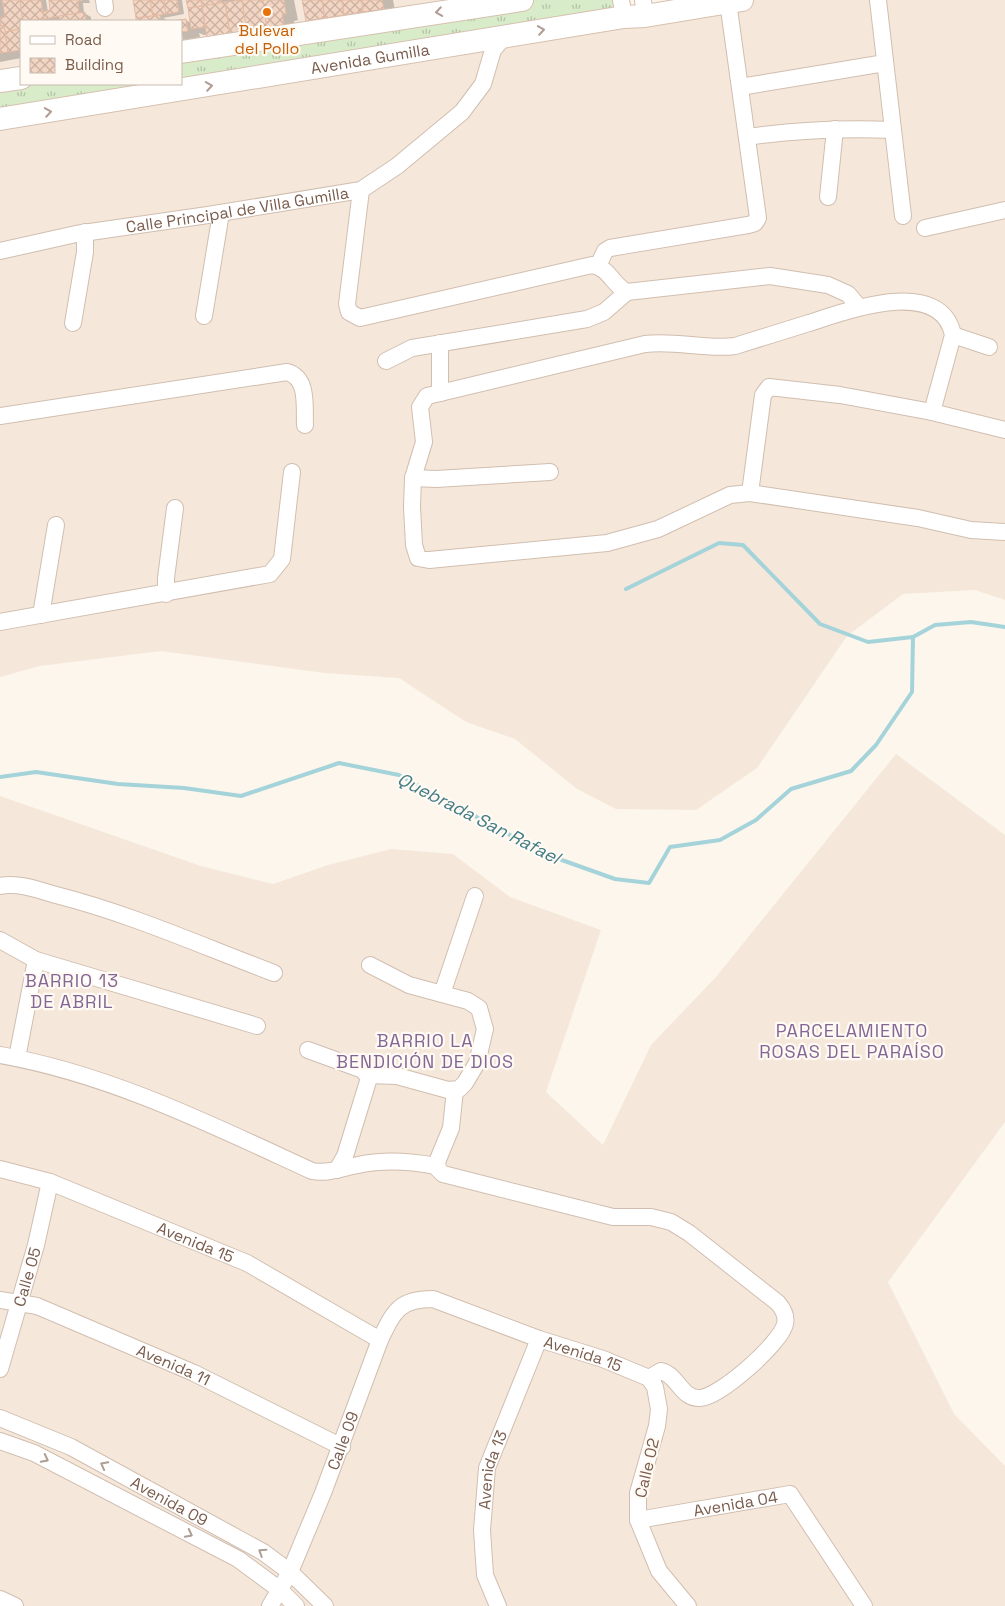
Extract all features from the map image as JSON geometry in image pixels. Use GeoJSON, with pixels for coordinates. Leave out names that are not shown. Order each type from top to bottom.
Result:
{"type":"FeatureCollection","features":[{"type":"Feature","properties":{"kind":"main road"},"geometry":{"type":"LineString","coordinates":[[182,52],[522,0]]}},
{"type":"Feature","properties":{"kind":"main road","name":"Avenida Gumilla"},"geometry":{"type":"LineString","coordinates":[[0,119],[463,44],[633,8],[735,1]]}},
{"type":"Feature","properties":{"kind":"main road"},"geometry":{"type":"LineString","coordinates":[[0,82],[20,78]]}},
{"type":"Feature","properties":{"kind":"street"},"geometry":{"type":"LineString","coordinates":[[878,0],[903,216]]}},
{"type":"Feature","properties":{"kind":"street"},"geometry":{"type":"LineString","coordinates":[[598,266],[605,251],[610,248],[755,223],[758,213],[740,87],[735,1]]}},
{"type":"Feature","properties":{"kind":"street","name":"Calle Principal de Villa Gumilla"},"geometry":{"type":"LineString","coordinates":[[0,251],[85,232],[221,213],[361,190],[397,166],[462,112],[483,84],[493,50],[504,36]]}},
{"type":"Feature","properties":{"kind":"street"},"geometry":{"type":"LineString","coordinates":[[463,44],[482,54],[486,61],[486,70]]}},
{"type":"Feature","properties":{"kind":"street"},"geometry":{"type":"LineString","coordinates":[[740,87],[885,63]]}},
{"type":"Feature","properties":{"kind":"street"},"geometry":{"type":"LineString","coordinates":[[747,137],[794,130],[835,128],[893,130]]}},
{"type":"Feature","properties":{"kind":"street"},"geometry":{"type":"LineString","coordinates":[[828,197],[835,128]]}},
{"type":"Feature","properties":{"kind":"street"},"geometry":{"type":"LineString","coordinates":[[361,190],[347,304],[349,312],[360,318],[556,275],[574,268],[598,266],[609,274],[616,285],[626,292],[638,293],[737,278],[770,276],[828,285],[848,294],[859,307]]}},
{"type":"Feature","properties":{"kind":"street"},"geometry":{"type":"LineString","coordinates":[[925,228],[1005,210]]}},
{"type":"Feature","properties":{"kind":"street"},"geometry":{"type":"LineString","coordinates":[[204,316],[221,213]]}},
{"type":"Feature","properties":{"kind":"street"},"geometry":{"type":"LineString","coordinates":[[73,323],[85,252],[85,232]]}},
{"type":"Feature","properties":{"kind":"street"},"geometry":{"type":"LineString","coordinates":[[386,361],[412,348],[587,319],[604,312],[626,292]]}},
{"type":"Feature","properties":{"kind":"street"},"geometry":{"type":"LineString","coordinates":[[932,412],[952,335],[951,328],[943,317],[923,304],[881,302],[859,307],[735,346],[716,347],[670,342],[645,344],[440,392],[428,396],[421,403],[420,410],[424,442],[414,478],[412,507],[414,546],[418,558],[425,560],[607,543],[658,529],[723,497],[750,493],[910,517],[971,530],[1005,532]]}},
{"type":"Feature","properties":{"kind":"street"},"geometry":{"type":"LineString","coordinates":[[952,335],[989,346]]}},
{"type":"Feature","properties":{"kind":"street"},"geometry":{"type":"LineString","coordinates":[[440,343],[440,392]]}},
{"type":"Feature","properties":{"kind":"street"},"geometry":{"type":"LineString","coordinates":[[0,416],[287,372],[296,376],[302,384],[305,425]]}},
{"type":"Feature","properties":{"kind":"street"},"geometry":{"type":"LineString","coordinates":[[750,493],[762,395],[769,387],[840,395],[932,412],[1005,430]]}},
{"type":"Feature","properties":{"kind":"street"},"geometry":{"type":"LineString","coordinates":[[0,622],[264,577],[276,570],[282,559],[292,472]]}},
{"type":"Feature","properties":{"kind":"street"},"geometry":{"type":"LineString","coordinates":[[414,478],[443,479],[550,472]]}},
{"type":"Feature","properties":{"kind":"street"},"geometry":{"type":"LineString","coordinates":[[166,594],[166,578],[175,508]]}},
{"type":"Feature","properties":{"kind":"street"},"geometry":{"type":"LineString","coordinates":[[41,615],[56,525]]}},
{"type":"Feature","properties":{"kind":"street"},"geometry":{"type":"LineString","coordinates":[[0,886],[12,885],[39,890],[92,904],[274,973]]}},
{"type":"Feature","properties":{"kind":"street"},"geometry":{"type":"LineString","coordinates":[[442,994],[475,896]]}},
{"type":"Feature","properties":{"kind":"street"},"geometry":{"type":"LineString","coordinates":[[0,940],[36,960],[257,1026]]}},
{"type":"Feature","properties":{"kind":"street"},"geometry":{"type":"LineString","coordinates":[[17,1058],[36,960]]}},
{"type":"Feature","properties":{"kind":"street"},"geometry":{"type":"LineString","coordinates":[[308,1050],[363,1070],[368,1075],[397,1076],[455,1090],[462,1087],[477,1063],[485,1035],[485,1022],[479,1008],[474,1004],[398,981],[370,965]]}},
{"type":"Feature","properties":{"kind":"street"},"geometry":{"type":"LineString","coordinates":[[0,1055],[70,1071],[168,1107],[312,1171],[325,1172],[359,1164],[399,1160],[436,1166],[447,1175],[569,1207],[613,1217],[652,1217],[671,1222],[689,1233],[781,1306],[785,1320],[783,1330],[773,1345],[728,1386],[706,1397],[695,1398],[684,1392],[670,1373],[661,1371],[649,1378]]}},
{"type":"Feature","properties":{"kind":"street"},"geometry":{"type":"LineString","coordinates":[[336,1170],[345,1156],[368,1084],[368,1075]]}},
{"type":"Feature","properties":{"kind":"street"},"geometry":{"type":"LineString","coordinates":[[436,1166],[439,1152],[451,1128],[455,1090]]}},
{"type":"Feature","properties":{"kind":"street","name":"Avenida 15"},"geometry":{"type":"LineString","coordinates":[[0,1169],[50,1182],[247,1263],[380,1340]]}},
{"type":"Feature","properties":{"kind":"street","name":"Calle 05"},"geometry":{"type":"LineString","coordinates":[[0,1369],[19,1304],[50,1182]]}},
{"type":"Feature","properties":{"kind":"street","name":"Calle 09"},"geometry":{"type":"LineString","coordinates":[[270,1606],[290,1572],[342,1447],[380,1340],[390,1319],[402,1304],[418,1299],[433,1299]]}},
{"type":"Feature","properties":{"kind":"street","name":"Avenida 15"},"geometry":{"type":"LineString","coordinates":[[433,1299],[539,1339],[603,1359],[649,1378]]}},
{"type":"Feature","properties":{"kind":"street","name":"Avenida 11"},"geometry":{"type":"LineString","coordinates":[[0,1300],[37,1306],[194,1373],[342,1447]]}},
{"type":"Feature","properties":{"kind":"street","name":"Avenida 13"},"geometry":{"type":"LineString","coordinates":[[498,1606],[485,1575],[482,1530],[487,1468],[539,1339]]}},
{"type":"Feature","properties":{"kind":"street","name":"Calle 02"},"geometry":{"type":"LineString","coordinates":[[649,1378],[655,1387],[659,1409],[654,1439],[638,1492],[638,1520],[659,1571],[688,1606]]}},
{"type":"Feature","properties":{"kind":"street","name":"Avenida 09"},"geometry":{"type":"LineString","coordinates":[[0,1418],[70,1447],[264,1552],[290,1572],[325,1606]]}},
{"type":"Feature","properties":{"kind":"street","name":"Avenida 09"},"geometry":{"type":"LineString","coordinates":[[0,1441],[34,1453],[238,1559],[280,1590],[296,1606]]}},
{"type":"Feature","properties":{"kind":"street","name":"Avenida 04"},"geometry":{"type":"LineString","coordinates":[[638,1520],[790,1494],[864,1606]]}},
{"type":"Feature","properties":{"kind":"street"},"geometry":{"type":"LineString","coordinates":[[0,1599],[15,1606]]}},
{"type":"Feature","properties":{"kind":"shaded area"},"geometry":{"type":"Polygon","coordinates":[[[0,0],[522,0],[182,52],[182,20],[20,20],[20,78],[0,81],[0,0]]]}},
{"type":"Feature","properties":{"kind":"shaded area"},"geometry":{"type":"Polygon","coordinates":[[[742,0],[1005,0],[1005,600],[975,590],[903,594],[847,636],[757,768],[696,810],[616,809],[577,789],[515,739],[466,722],[399,678],[324,673],[161,651],[40,666],[0,677],[0,119],[742,0]]]}},
{"type":"Feature","properties":{"kind":"shaded area"},"geometry":{"type":"Polygon","coordinates":[[[896,754],[1005,835],[1005,1122],[888,1282],[954,1414],[1005,1466],[1005,1606],[0,1606],[0,796],[201,866],[273,884],[328,865],[391,849],[453,854],[510,897],[601,930],[546,1092],[603,1145],[651,1045],[716,977],[896,754]]]}},
{"type":"Feature","properties":{"kind":"green space"},"geometry":{"type":"Polygon","coordinates":[[[529,0],[620,0],[622,15],[0,118],[0,83],[20,83],[20,85],[182,85],[182,54],[529,0]]]}},
{"type":"Feature","properties":{"kind":"building"},"geometry":{"type":"Polygon","coordinates":[[[2,0],[20,0],[23,20],[20,20],[20,29],[5,32],[4,25],[1,26],[0,18],[5,17],[2,0]]]}},
{"type":"Feature","properties":{"kind":"building"},"geometry":{"type":"Polygon","coordinates":[[[20,0],[41,0],[44,19],[23,20],[20,0]]]}},
{"type":"Feature","properties":{"kind":"building"},"geometry":{"type":"Polygon","coordinates":[[[49,0],[83,0],[78,1],[79,13],[44,19],[43,12],[50,10],[49,0]]]}},
{"type":"Feature","properties":{"kind":"building"},"geometry":{"type":"Polygon","coordinates":[[[133,0],[150,0],[153,16],[136,18],[133,0]]]}},
{"type":"Feature","properties":{"kind":"building"},"geometry":{"type":"Polygon","coordinates":[[[150,0],[164,0],[166,14],[153,16],[150,0]]]}},
{"type":"Feature","properties":{"kind":"building"},"geometry":{"type":"Polygon","coordinates":[[[164,0],[177,0],[179,12],[166,14],[164,0]]]}},
{"type":"Feature","properties":{"kind":"building"},"geometry":{"type":"Polygon","coordinates":[[[186,0],[201,0],[202,6],[188,8],[186,0]]]}},
{"type":"Feature","properties":{"kind":"building"},"geometry":{"type":"Polygon","coordinates":[[[201,0],[221,0],[221,3],[202,6],[201,0]]]}},
{"type":"Feature","properties":{"kind":"building"},"geometry":{"type":"Polygon","coordinates":[[[242,0],[247,31],[230,34],[225,2],[242,0]]]}},
{"type":"Feature","properties":{"kind":"building"},"geometry":{"type":"Polygon","coordinates":[[[242,0],[263,0],[267,28],[247,31],[242,0]]]}},
{"type":"Feature","properties":{"kind":"building"},"geometry":{"type":"Polygon","coordinates":[[[263,0],[284,0],[286,14],[282,14],[284,25],[267,28],[263,0]]]}},
{"type":"Feature","properties":{"kind":"building"},"geometry":{"type":"Polygon","coordinates":[[[302,0],[322,0],[325,18],[306,21],[302,0]]]}},
{"type":"Feature","properties":{"kind":"building"},"geometry":{"type":"Polygon","coordinates":[[[322,0],[342,0],[344,15],[325,18],[322,0]]]}},
{"type":"Feature","properties":{"kind":"building"},"geometry":{"type":"Polygon","coordinates":[[[342,0],[362,0],[363,12],[344,15],[342,0]]]}},
{"type":"Feature","properties":{"kind":"building"},"geometry":{"type":"Polygon","coordinates":[[[362,0],[382,0],[384,9],[363,12],[362,0]]]}},
{"type":"Feature","properties":{"kind":"building"},"geometry":{"type":"Polygon","coordinates":[[[225,2],[230,34],[207,38],[202,6],[225,2]]]}},
{"type":"Feature","properties":{"kind":"building"},"geometry":{"type":"Polygon","coordinates":[[[202,6],[205,27],[191,29],[188,8],[202,6]]]}},
{"type":"Feature","properties":{"kind":"building"},"geometry":{"type":"Polygon","coordinates":[[[85,12],[86,19],[60,20],[59,16],[85,12]]]}},
{"type":"Feature","properties":{"kind":"building"},"geometry":{"type":"Polygon","coordinates":[[[160,15],[161,20],[136,20],[136,18],[160,15]]]}},
{"type":"Feature","properties":{"kind":"building"},"geometry":{"type":"Polygon","coordinates":[[[186,19],[188,31],[182,32],[182,20],[179,20],[186,19]]]}},
{"type":"Feature","properties":{"kind":"building"},"geometry":{"type":"Polygon","coordinates":[[[4,25],[8,52],[0,53],[0,26],[4,25]]]}},
{"type":"Feature","properties":{"kind":"building"},"geometry":{"type":"Polygon","coordinates":[[[20,29],[20,50],[8,52],[5,32],[20,29]]]}},
{"type":"Feature","properties":{"kind":"waterway"},"geometry":{"type":"LineString","coordinates":[[626,589],[719,543],[743,545],[820,624],[868,642],[913,637],[935,625],[971,622],[1005,627]]}},
{"type":"Feature","properties":{"kind":"waterway","name":"Quebrada San Rafael"},"geometry":{"type":"LineString","coordinates":[[0,777],[36,772],[118,784],[184,788],[241,796],[339,763],[399,775],[545,854],[615,879],[649,883],[670,847],[720,840],[756,820],[791,789],[851,771],[876,745],[912,692],[913,637]]}},
{"type":"Feature","properties":{"kind":"place","name":"Bulevar del Pollo"},"geometry":{"type":"Point","coordinates":[267,12]}},
{"type":"Feature","properties":{"kind":"district","name":"BARRIO 13 DE ABRIL"},"geometry":{"type":"Point","coordinates":[72,990]}},
{"type":"Feature","properties":{"kind":"district","name":"PARCELAMIENTO ROSAS DEL PARAÍSO"},"geometry":{"type":"Point","coordinates":[852,1040]}},
{"type":"Feature","properties":{"kind":"district","name":"BARRIO LA BENDICIÓN DE DIOS"},"geometry":{"type":"Point","coordinates":[425,1050]}}]}
